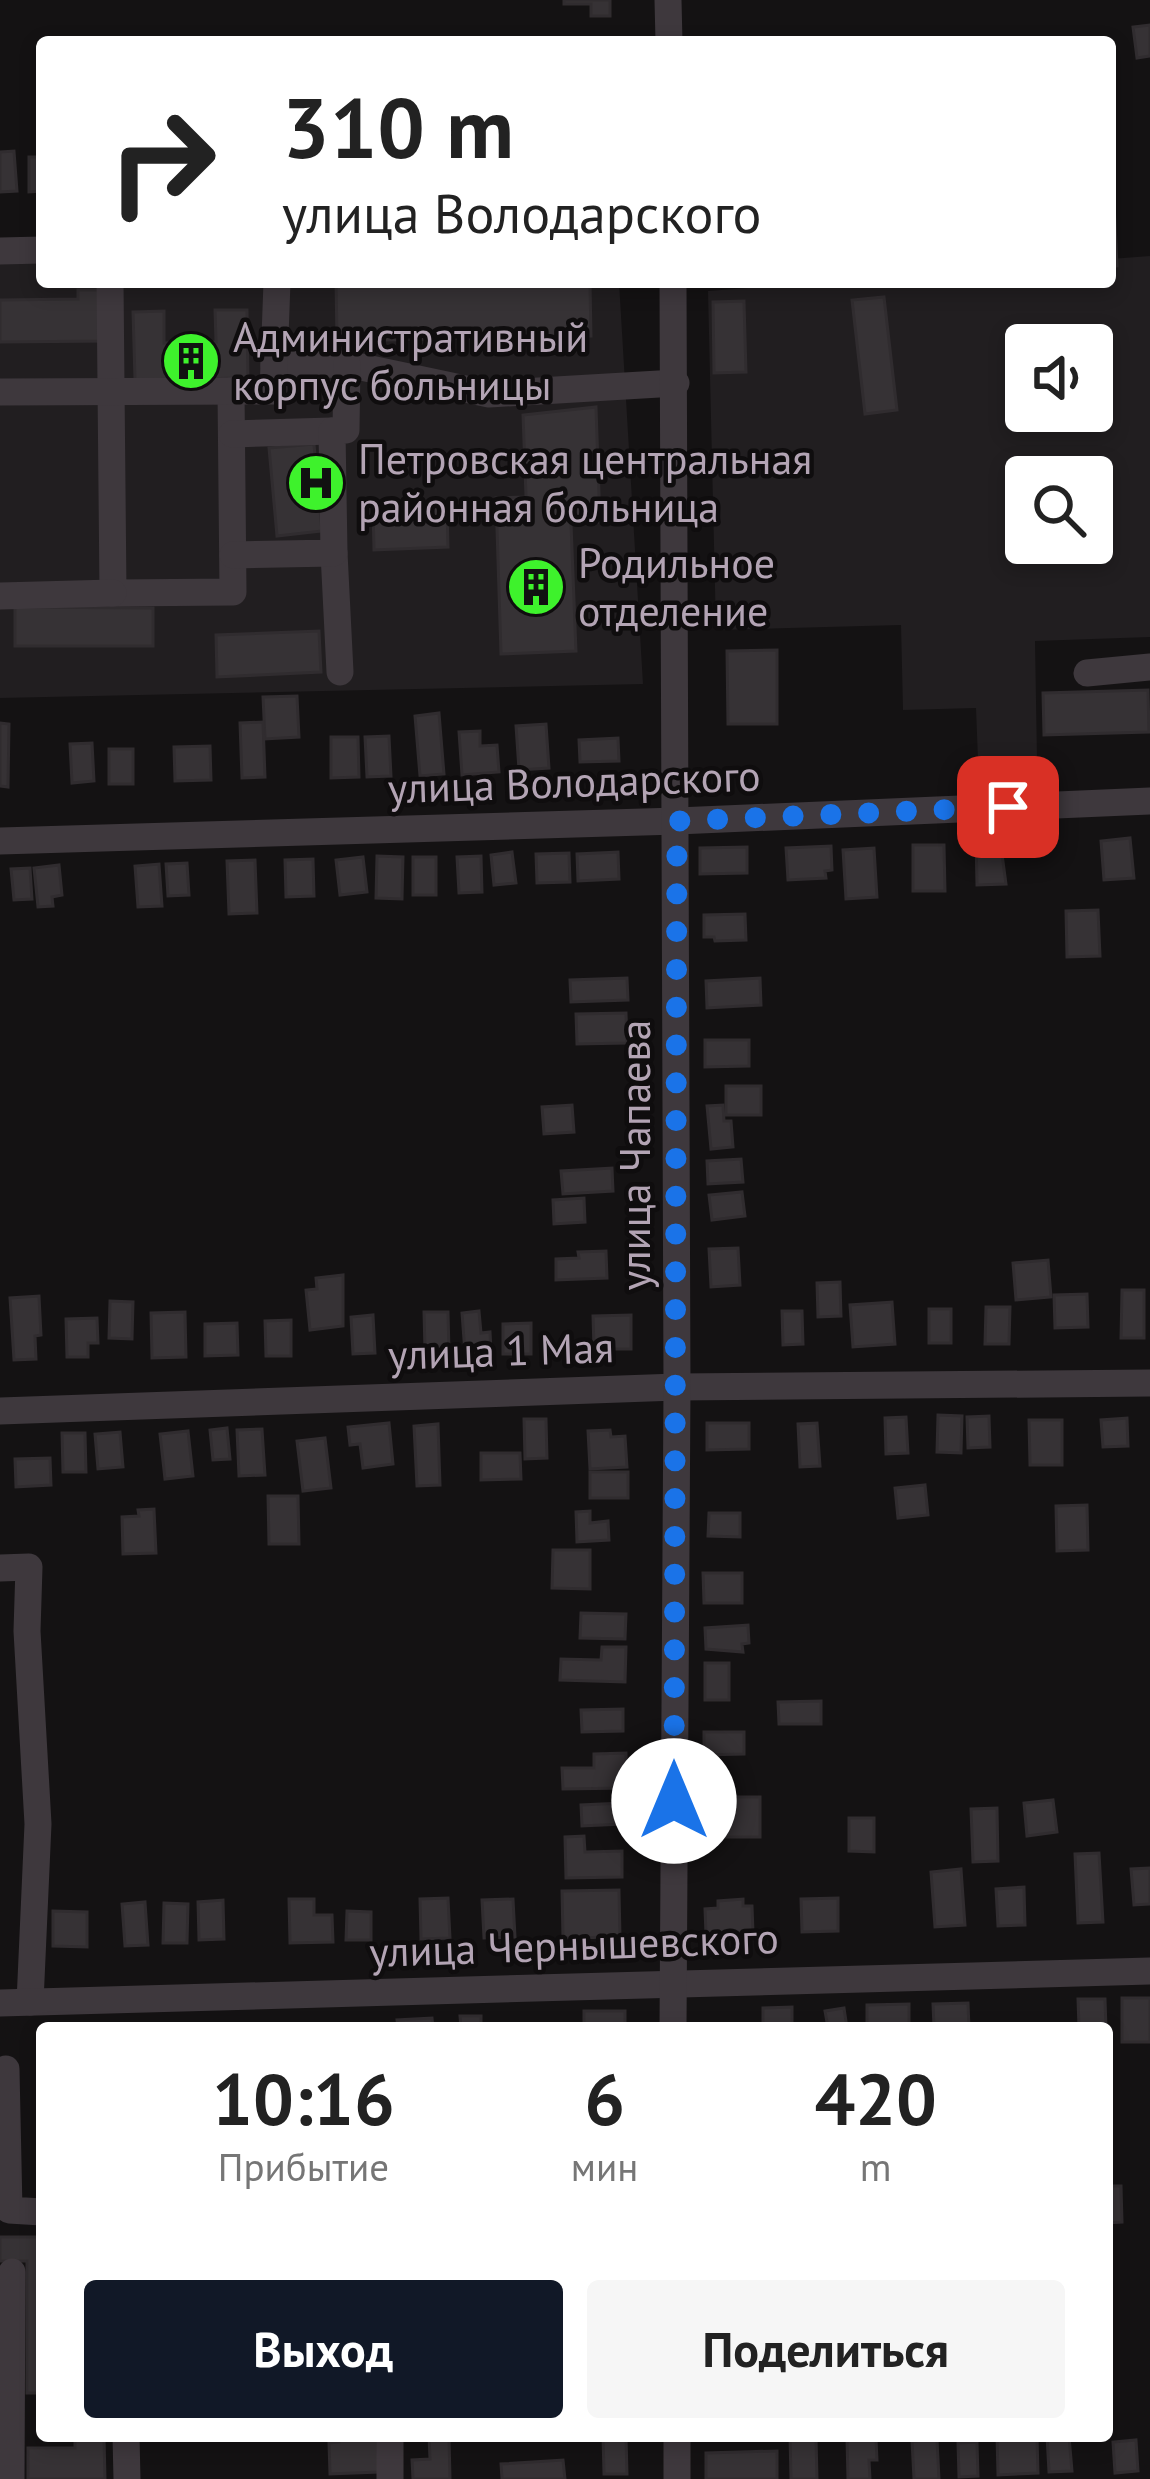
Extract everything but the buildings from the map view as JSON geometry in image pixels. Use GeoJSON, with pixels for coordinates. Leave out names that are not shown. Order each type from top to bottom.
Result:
{"type":"FeatureCollection","features":[{"type":"Feature","properties":{"kind":"street"},"geometry":{"type":"LineString","coordinates":[[668,0],[669,36]]}},
{"type":"Feature","properties":{"kind":"street"},"geometry":{"type":"LineString","coordinates":[[0,251],[36,250]]}},
{"type":"Feature","properties":{"kind":"street"},"geometry":{"type":"LineString","coordinates":[[110,288],[113,593]]}},
{"type":"Feature","properties":{"kind":"street"},"geometry":{"type":"LineString","coordinates":[[0,392],[273,391],[277,288]]}},
{"type":"Feature","properties":{"kind":"street","name":"улица Чапаева"},"geometry":{"type":"LineString","coordinates":[[673,288],[677,1387],[673,2022]]}},
{"type":"Feature","properties":{"kind":"street"},"geometry":{"type":"LineString","coordinates":[[274,365],[347,364],[489,394],[676,383]]}},
{"type":"Feature","properties":{"kind":"street"},"geometry":{"type":"LineString","coordinates":[[232,434],[346,430],[347,364]]}},
{"type":"Feature","properties":{"kind":"street"},"geometry":{"type":"LineString","coordinates":[[0,596],[233,592],[231,391]]}},
{"type":"Feature","properties":{"kind":"street"},"geometry":{"type":"LineString","coordinates":[[332,431],[340,672]]}},
{"type":"Feature","properties":{"kind":"street"},"geometry":{"type":"LineString","coordinates":[[233,555],[334,553]]}},
{"type":"Feature","properties":{"kind":"street"},"geometry":{"type":"LineString","coordinates":[[1087,673],[1150,667]]}},
{"type":"Feature","properties":{"kind":"street","name":"улица Володарского"},"geometry":{"type":"LineString","coordinates":[[0,841],[1150,801]]}},
{"type":"Feature","properties":{"kind":"street","name":"улица 1 Мая"},"geometry":{"type":"LineString","coordinates":[[0,1411],[677,1387],[1150,1383]]}},
{"type":"Feature","properties":{"kind":"street"},"geometry":{"type":"LineString","coordinates":[[0,1568],[29,1568],[14,1632],[38,1824],[30,2002]]}},
{"type":"Feature","properties":{"kind":"street","name":"улица Чернышевского"},"geometry":{"type":"LineString","coordinates":[[0,2003],[1150,1971]]}},
{"type":"Feature","properties":{"kind":"street"},"geometry":{"type":"LineString","coordinates":[[6,2068],[9,2210],[36,2212]]}},
{"type":"Feature","properties":{"kind":"street"},"geometry":{"type":"LineString","coordinates":[[11,2479],[12,2272]]}},
{"type":"Feature","properties":{"kind":"street"},"geometry":{"type":"LineString","coordinates":[[125,2442],[127,2479]]}},
{"type":"Feature","properties":{"kind":"street"},"geometry":{"type":"LineString","coordinates":[[389,2442],[390,2479]]}},
{"type":"Feature","properties":{"kind":"street"},"geometry":{"type":"LineString","coordinates":[[677,2442],[677,2479]]}},
{"type":"Feature","properties":{"kind":"shaded area"},"geometry":{"type":"Polygon","coordinates":[[[1150,256],[1150,637],[1035,641],[1037,759],[978,760],[976,708],[903,710],[901,625],[716,630],[708,291],[1116,288],[1116,259],[1150,256]]]}},
{"type":"Feature","properties":{"kind":"shaded area","name":"Петровская центральная районная больница"},"geometry":{"type":"Polygon","coordinates":[[[0,262],[36,262],[36,288],[619,288],[643,684],[0,698],[0,262]]]}},
{"type":"Feature","properties":{"kind":"place","name":"Административный корпус больницы"},"geometry":{"type":"Point","coordinates":[191,361]}},
{"type":"Feature","properties":{"kind":"place","name":"Петровская центральная районная больница"},"geometry":{"type":"Point","coordinates":[316,483]}},
{"type":"Feature","properties":{"kind":"place","name":"Родильное отделение"},"geometry":{"type":"Point","coordinates":[536,587]}},
{"type":"Feature","properties":{"kind":"route"},"geometry":{"type":"LineString","coordinates":[[674,1801],[677,821],[1008,807]]}}]}
